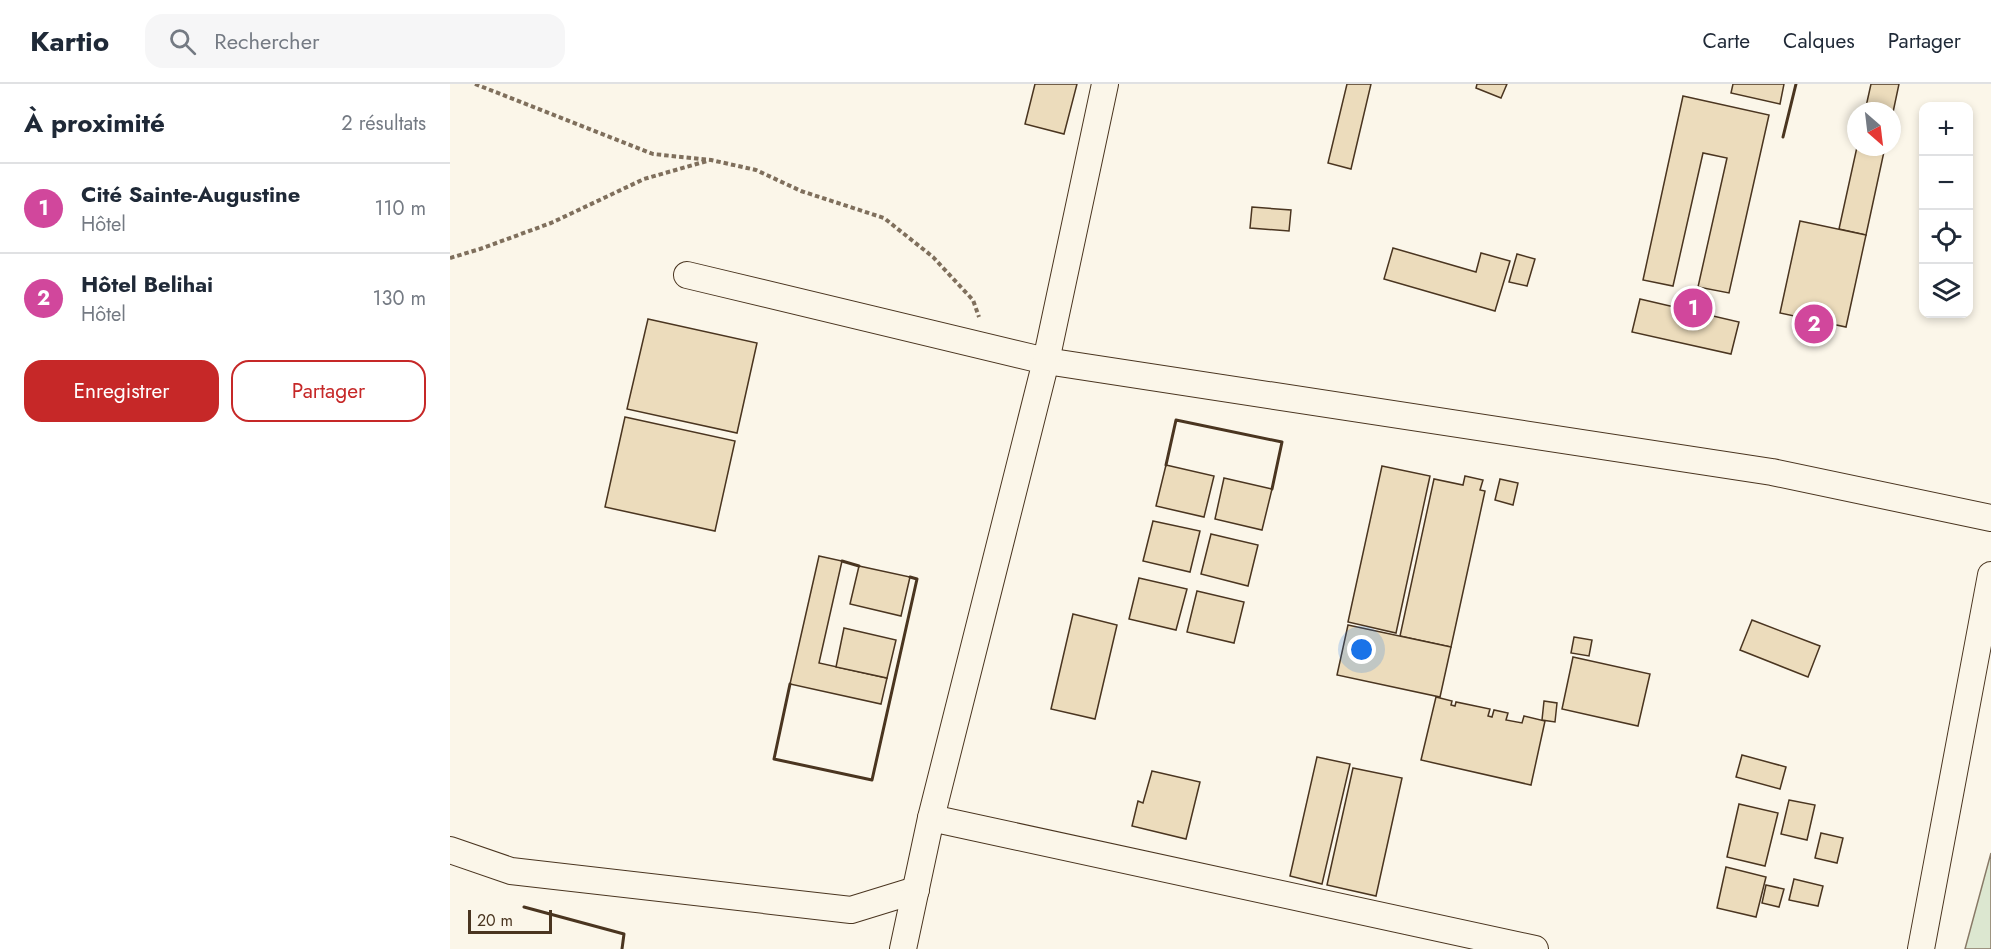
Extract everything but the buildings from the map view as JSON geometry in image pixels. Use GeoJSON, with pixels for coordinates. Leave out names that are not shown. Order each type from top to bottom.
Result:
{"type":"FeatureCollection","features":[{"type":"Feature","properties":{"kind":"street"},"geometry":{"type":"LineString","coordinates":[[903,949],[932,818],[1046,361],[1105,84]]}},
{"type":"Feature","properties":{"kind":"street"},"geometry":{"type":"LineString","coordinates":[[687,275],[1046,361],[1772,472],[1991,518]]}},
{"type":"Feature","properties":{"kind":"street"},"geometry":{"type":"LineString","coordinates":[[1921,949],[1991,575]]}},
{"type":"Feature","properties":{"kind":"street"},"geometry":{"type":"LineString","coordinates":[[932,818],[1535,949]]}},
{"type":"Feature","properties":{"kind":"street"},"geometry":{"type":"LineString","coordinates":[[450,850],[511,871],[851,910],[916,890]]}},
{"type":"Feature","properties":{"kind":"path"},"geometry":{"type":"LineString","coordinates":[[475,84],[653,154],[711,160],[756,170],[801,191],[884,218],[933,257],[973,300],[989,346]]}},
{"type":"Feature","properties":{"kind":"path"},"geometry":{"type":"LineString","coordinates":[[450,258],[551,223],[644,179],[711,160]]}},
{"type":"Feature","properties":{"kind":"green space"},"geometry":{"type":"Polygon","coordinates":[[[1991,853],[1991,949],[1965,949],[1991,853]]]}},
{"type":"Feature","properties":{"kind":"wall"},"geometry":{"type":"LineString","coordinates":[[1783,137],[1796,84]]}},
{"type":"Feature","properties":{"kind":"wall"},"geometry":{"type":"LineString","coordinates":[[1166,465],[1176,420],[1282,442],[1272,489]]}},
{"type":"Feature","properties":{"kind":"wall"},"geometry":{"type":"LineString","coordinates":[[842,561],[859,566]]}},
{"type":"Feature","properties":{"kind":"wall"},"geometry":{"type":"LineString","coordinates":[[790,684],[774,759],[872,780],[917,579],[910,577]]}},
{"type":"Feature","properties":{"kind":"wall"},"geometry":{"type":"LineString","coordinates":[[524,907],[624,934],[622,949]]}},
{"type":"Feature","properties":{"kind":"place","name":"Cité Sainte-Augustine"},"geometry":{"type":"Point","coordinates":[1693,308]}},
{"type":"Feature","properties":{"kind":"place","name":"Hôtel Belihai"},"geometry":{"type":"Point","coordinates":[1814,324]}}]}
